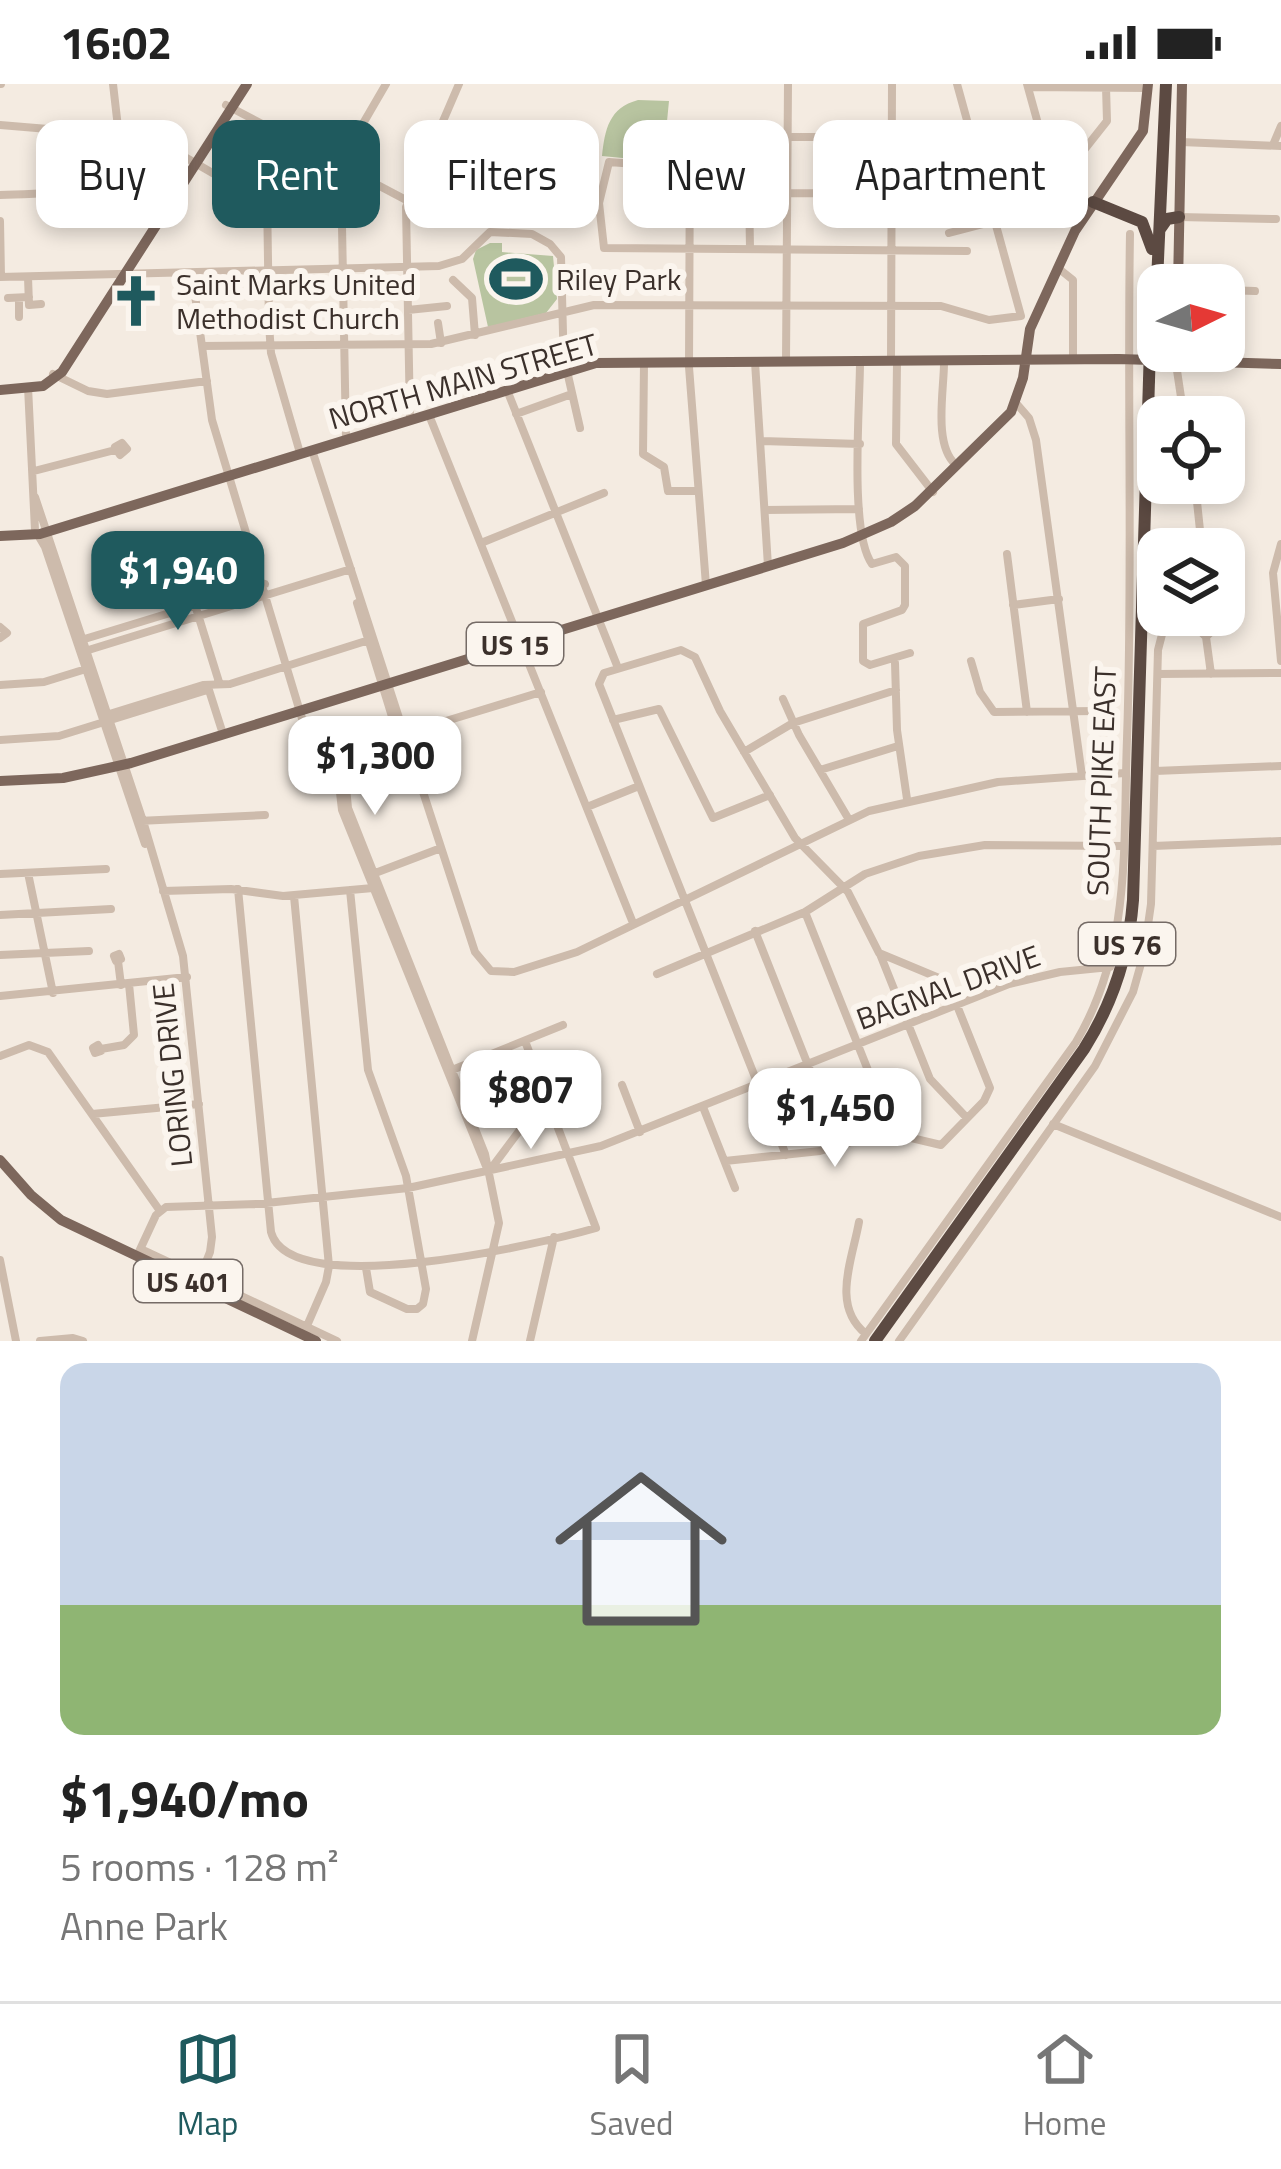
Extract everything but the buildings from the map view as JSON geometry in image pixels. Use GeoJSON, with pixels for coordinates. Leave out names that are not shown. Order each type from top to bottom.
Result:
{"type":"FeatureCollection","features":[{"type":"Feature","properties":{"kind":"highway","name":"US 76"},"geometry":{"type":"LineString","coordinates":[[1150,396],[1155,85]]}},
{"type":"Feature","properties":{"kind":"highway"},"geometry":{"type":"LineString","coordinates":[[1111,211],[1136,214],[1145,210],[1156,189]]}},
{"type":"Feature","properties":{"kind":"highway"},"geometry":{"type":"LineString","coordinates":[[1156,189],[1161,209],[1175,218]]}},
{"type":"Feature","properties":{"kind":"highway"},"geometry":{"type":"LineString","coordinates":[[1093,202],[1142,222],[1154,249]]}},
{"type":"Feature","properties":{"kind":"highway"},"geometry":{"type":"LineString","coordinates":[[1154,249],[1162,224],[1175,218]]}},
{"type":"Feature","properties":{"kind":"highway","name":"US 76"},"geometry":{"type":"LineString","coordinates":[[868,1339],[1076,1062],[1119,975],[1133,900],[1147,504]]}},
{"type":"Feature","properties":{"kind":"highway","name":"US 76"},"geometry":{"type":"LineString","coordinates":[[885,1341],[1088,1058],[1124,984],[1138,930],[1141,892],[1147,504]]}},
{"type":"Feature","properties":{"kind":"main road"},"geometry":{"type":"LineString","coordinates":[[188,170],[243,84]]}},
{"type":"Feature","properties":{"kind":"main road"},"geometry":{"type":"LineString","coordinates":[[1177,264],[1182,84]]}},
{"type":"Feature","properties":{"kind":"main road"},"geometry":{"type":"LineString","coordinates":[[997,427],[1016,403],[1030,329],[1058,268],[1093,202],[1143,131],[1155,85]]}},
{"type":"Feature","properties":{"kind":"main road"},"geometry":{"type":"LineString","coordinates":[[0,387],[28,386],[55,375],[151,228]]}},
{"type":"Feature","properties":{"kind":"main road"},"geometry":{"type":"LineString","coordinates":[[1024,362],[1137,361]]}},
{"type":"Feature","properties":{"kind":"main road"},"geometry":{"type":"LineString","coordinates":[[1024,362],[1128,362]]}},
{"type":"Feature","properties":{"kind":"main road"},"geometry":{"type":"LineString","coordinates":[[997,427],[1024,362]]}},
{"type":"Feature","properties":{"kind":"main road","name":"NORTH MAIN STREET"},"geometry":{"type":"LineString","coordinates":[[0,536],[42,533],[596,363],[1024,362]]}},
{"type":"Feature","properties":{"kind":"main road"},"geometry":{"type":"LineString","coordinates":[[1245,362],[1281,364]]}},
{"type":"Feature","properties":{"kind":"main road","name":"US 15"},"geometry":{"type":"LineString","coordinates":[[0,782],[63,778],[121,765],[861,536],[901,516],[933,492],[997,427]]}},
{"type":"Feature","properties":{"kind":"main road","name":"US 401"},"geometry":{"type":"LineString","coordinates":[[1,1162],[61,1220],[199,1281],[316,1341]]}},
{"type":"Feature","properties":{"kind":"street"},"geometry":{"type":"LineString","coordinates":[[113,84],[117,120]]}},
{"type":"Feature","properties":{"kind":"street"},"geometry":{"type":"LineString","coordinates":[[367,120],[386,84]]}},
{"type":"Feature","properties":{"kind":"street"},"geometry":{"type":"LineString","coordinates":[[443,120],[459,84]]}},
{"type":"Feature","properties":{"kind":"street"},"geometry":{"type":"LineString","coordinates":[[787,120],[788,84]]}},
{"type":"Feature","properties":{"kind":"street"},"geometry":{"type":"LineString","coordinates":[[892,84],[892,120]]}},
{"type":"Feature","properties":{"kind":"street"},"geometry":{"type":"LineString","coordinates":[[957,84],[966,120]]}},
{"type":"Feature","properties":{"kind":"street"},"geometry":{"type":"LineString","coordinates":[[1037,120],[1027,86],[1155,85]]}},
{"type":"Feature","properties":{"kind":"street"},"geometry":{"type":"LineString","coordinates":[[1088,145],[1107,121],[1106,88]]}},
{"type":"Feature","properties":{"kind":"street"},"geometry":{"type":"LineString","coordinates":[[229,106],[255,120]]}},
{"type":"Feature","properties":{"kind":"street"},"geometry":{"type":"LineString","coordinates":[[0,125],[36,129]]}},
{"type":"Feature","properties":{"kind":"street"},"geometry":{"type":"LineString","coordinates":[[1181,142],[1277,145],[1281,126]]}},
{"type":"Feature","properties":{"kind":"street"},"geometry":{"type":"LineString","coordinates":[[188,158],[212,172]]}},
{"type":"Feature","properties":{"kind":"street"},"geometry":{"type":"LineString","coordinates":[[623,163],[609,162],[599,203],[604,248],[967,251]]}},
{"type":"Feature","properties":{"kind":"street"},"geometry":{"type":"LineString","coordinates":[[0,195],[36,195]]}},
{"type":"Feature","properties":{"kind":"street"},"geometry":{"type":"LineString","coordinates":[[1175,218],[1276,219]]}},
{"type":"Feature","properties":{"kind":"street"},"geometry":{"type":"LineString","coordinates":[[0,221],[1,278],[406,267],[453,263],[495,231],[532,234],[558,253],[563,266],[560,315],[566,370],[580,428]]}},
{"type":"Feature","properties":{"kind":"street"},"geometry":{"type":"LineString","coordinates":[[267,228],[270,345],[372,640],[394,723],[410,732],[541,692]]}},
{"type":"Feature","properties":{"kind":"street"},"geometry":{"type":"LineString","coordinates":[[342,228],[346,439]]}},
{"type":"Feature","properties":{"kind":"street"},"geometry":{"type":"LineString","coordinates":[[407,228],[410,419]]}},
{"type":"Feature","properties":{"kind":"street"},"geometry":{"type":"LineString","coordinates":[[689,228],[689,362],[706,585]]}},
{"type":"Feature","properties":{"kind":"street"},"geometry":{"type":"LineString","coordinates":[[750,228],[750,248]]}},
{"type":"Feature","properties":{"kind":"street"},"geometry":{"type":"LineString","coordinates":[[786,362],[787,228]]}},
{"type":"Feature","properties":{"kind":"street"},"geometry":{"type":"LineString","coordinates":[[892,228],[896,444],[933,492]]}},
{"type":"Feature","properties":{"kind":"street"},"geometry":{"type":"LineString","coordinates":[[949,232],[966,228]]}},
{"type":"Feature","properties":{"kind":"street"},"geometry":{"type":"LineString","coordinates":[[202,346],[441,343],[586,306],[950,307],[993,320],[1021,316],[997,228]]}},
{"type":"Feature","properties":{"kind":"street","name":"SOUTH PIKE EAST"},"geometry":{"type":"LineString","coordinates":[[868,1339],[1064,1059],[1089,1018],[1110,967],[1120,923],[1124,846],[1131,577],[1130,234]]}},
{"type":"Feature","properties":{"kind":"street"},"geometry":{"type":"LineString","coordinates":[[1058,268],[1073,280],[1072,359]]}},
{"type":"Feature","properties":{"kind":"street"},"geometry":{"type":"LineString","coordinates":[[192,273],[212,420],[309,734],[342,776],[346,803],[371,875],[452,1070],[499,1211],[495,1249],[472,1341]]}},
{"type":"Feature","properties":{"kind":"street"},"geometry":{"type":"LineString","coordinates":[[20,316],[18,298],[28,277]]}},
{"type":"Feature","properties":{"kind":"street"},"geometry":{"type":"LineString","coordinates":[[453,280],[472,298],[475,335]]}},
{"type":"Feature","properties":{"kind":"street"},"geometry":{"type":"LineString","coordinates":[[1245,291],[1255,291]]}},
{"type":"Feature","properties":{"kind":"street"},"geometry":{"type":"LineString","coordinates":[[18,298],[29,305],[40,304]]}},
{"type":"Feature","properties":{"kind":"street"},"geometry":{"type":"LineString","coordinates":[[408,310],[447,306]]}},
{"type":"Feature","properties":{"kind":"street"},"geometry":{"type":"LineString","coordinates":[[438,323],[441,343]]}},
{"type":"Feature","properties":{"kind":"street"},"geometry":{"type":"LineString","coordinates":[[644,362],[643,454],[664,467],[668,491],[699,491]]}},
{"type":"Feature","properties":{"kind":"street"},"geometry":{"type":"LineString","coordinates":[[755,362],[769,566]]}},
{"type":"Feature","properties":{"kind":"street"},"geometry":{"type":"LineString","coordinates":[[860,362],[861,536],[872,564],[896,557],[905,566],[905,605],[863,624],[863,662],[871,665],[910,652]]}},
{"type":"Feature","properties":{"kind":"street"},"geometry":{"type":"LineString","coordinates":[[944,363],[944,445],[947,458],[957,466]]}},
{"type":"Feature","properties":{"kind":"street"},"geometry":{"type":"LineString","coordinates":[[55,375],[88,391],[107,394],[206,381]]}},
{"type":"Feature","properties":{"kind":"street","name":"LORING DRIVE"},"geometry":{"type":"LineString","coordinates":[[28,386],[35,530],[42,533],[80,640],[187,977],[212,1246],[199,1281]]}},
{"type":"Feature","properties":{"kind":"street"},"geometry":{"type":"LineString","coordinates":[[506,389],[618,668]]}},
{"type":"Feature","properties":{"kind":"street"},"geometry":{"type":"LineString","coordinates":[[516,414],[569,395]]}},
{"type":"Feature","properties":{"kind":"street"},"geometry":{"type":"LineString","coordinates":[[1016,403],[1029,418],[1036,440],[1082,776]]}},
{"type":"Feature","properties":{"kind":"street"},"geometry":{"type":"LineString","coordinates":[[429,413],[633,923]]}},
{"type":"Feature","properties":{"kind":"street"},"geometry":{"type":"LineString","coordinates":[[760,440],[860,444]]}},
{"type":"Feature","properties":{"kind":"street"},"geometry":{"type":"LineString","coordinates":[[34,471],[115,450]]}},
{"type":"Feature","properties":{"kind":"street"},"geometry":{"type":"LineString","coordinates":[[481,543],[604,494]]}},
{"type":"Feature","properties":{"kind":"street"},"geometry":{"type":"LineString","coordinates":[[765,510],[859,509]]}},
{"type":"Feature","properties":{"kind":"street"},"geometry":{"type":"LineString","coordinates":[[1281,544],[1273,573],[1281,661]]}},
{"type":"Feature","properties":{"kind":"street"},"geometry":{"type":"LineString","coordinates":[[1006,554],[1027,712]]}},
{"type":"Feature","properties":{"kind":"street"},"geometry":{"type":"LineString","coordinates":[[80,640],[195,605],[348,569]]}},
{"type":"Feature","properties":{"kind":"street"},"geometry":{"type":"LineString","coordinates":[[83,652],[268,590]]}},
{"type":"Feature","properties":{"kind":"street"},"geometry":{"type":"LineString","coordinates":[[1013,605],[1059,599]]}},
{"type":"Feature","properties":{"kind":"street"},"geometry":{"type":"LineString","coordinates":[[195,605],[219,682]]}},
{"type":"Feature","properties":{"kind":"street"},"geometry":{"type":"LineString","coordinates":[[0,627],[7,633],[0,638]]}},
{"type":"Feature","properties":{"kind":"street"},"geometry":{"type":"LineString","coordinates":[[899,1341],[1100,1059],[1132,992],[1149,926],[1161,636]]}},
{"type":"Feature","properties":{"kind":"street"},"geometry":{"type":"LineString","coordinates":[[1206,636],[1211,674]]}},
{"type":"Feature","properties":{"kind":"street"},"geometry":{"type":"LineString","coordinates":[[0,740],[54,737],[219,682],[226,685],[372,640]]}},
{"type":"Feature","properties":{"kind":"street"},"geometry":{"type":"LineString","coordinates":[[786,1155],[599,677],[675,650],[687,650],[695,657],[717,706],[801,844],[844,888],[879,953],[934,1085],[967,1118]]}},
{"type":"Feature","properties":{"kind":"street"},"geometry":{"type":"LineString","coordinates":[[971,661],[988,708],[996,712],[1100,711]]}},
{"type":"Feature","properties":{"kind":"street"},"geometry":{"type":"LineString","coordinates":[[895,663],[898,746],[907,800]]}},
{"type":"Feature","properties":{"kind":"street"},"geometry":{"type":"LineString","coordinates":[[0,685],[44,682],[89,668]]}},
{"type":"Feature","properties":{"kind":"street"},"geometry":{"type":"LineString","coordinates":[[1157,674],[1281,673]]}},
{"type":"Feature","properties":{"kind":"street"},"geometry":{"type":"LineString","coordinates":[[208,686],[223,734]]}},
{"type":"Feature","properties":{"kind":"street"},"geometry":{"type":"LineString","coordinates":[[744,752],[793,723],[896,690]]}},
{"type":"Feature","properties":{"kind":"street"},"geometry":{"type":"LineString","coordinates":[[783,699],[848,819]]}},
{"type":"Feature","properties":{"kind":"street"},"geometry":{"type":"LineString","coordinates":[[613,720],[659,709],[713,818],[770,795]]}},
{"type":"Feature","properties":{"kind":"street"},"geometry":{"type":"LineString","coordinates":[[403,730],[478,959],[493,972],[514,972],[567,956],[848,819],[907,800],[998,782],[1126,772]]}},
{"type":"Feature","properties":{"kind":"street"},"geometry":{"type":"LineString","coordinates":[[342,776],[403,730]]}},
{"type":"Feature","properties":{"kind":"street"},"geometry":{"type":"LineString","coordinates":[[820,770],[898,746]]}},
{"type":"Feature","properties":{"kind":"street"},"geometry":{"type":"LineString","coordinates":[[1155,771],[1281,766]]}},
{"type":"Feature","properties":{"kind":"street"},"geometry":{"type":"LineString","coordinates":[[587,807],[639,786]]}},
{"type":"Feature","properties":{"kind":"street"},"geometry":{"type":"LineString","coordinates":[[140,821],[265,815]]}},
{"type":"Feature","properties":{"kind":"street"},"geometry":{"type":"LineString","coordinates":[[1153,846],[1281,841]]}},
{"type":"Feature","properties":{"kind":"street"},"geometry":{"type":"LineString","coordinates":[[657,974],[805,912],[878,869],[952,848],[1124,846]]}},
{"type":"Feature","properties":{"kind":"street"},"geometry":{"type":"LineString","coordinates":[[371,875],[441,848]]}},
{"type":"Feature","properties":{"kind":"street"},"geometry":{"type":"LineString","coordinates":[[0,874],[106,869]]}},
{"type":"Feature","properties":{"kind":"street"},"geometry":{"type":"LineString","coordinates":[[28,873],[53,993]]}},
{"type":"Feature","properties":{"kind":"street"},"geometry":{"type":"LineString","coordinates":[[371,875],[488,1171]]}},
{"type":"Feature","properties":{"kind":"street"},"geometry":{"type":"LineString","coordinates":[[163,891],[238,890],[295,896],[373,888]]}},
{"type":"Feature","properties":{"kind":"street"},"geometry":{"type":"LineString","coordinates":[[238,890],[271,1237],[276,1245],[329,1266],[366,1268],[420,1263],[597,1227],[525,1041]]}},
{"type":"Feature","properties":{"kind":"street"},"geometry":{"type":"LineString","coordinates":[[350,890],[368,1070],[408,1188],[427,1296],[422,1306],[413,1310],[370,1292],[366,1268]]}},
{"type":"Feature","properties":{"kind":"street"},"geometry":{"type":"LineString","coordinates":[[295,896],[329,1266],[304,1331],[337,1341]]}},
{"type":"Feature","properties":{"kind":"street"},"geometry":{"type":"LineString","coordinates":[[0,915],[110,909]]}},
{"type":"Feature","properties":{"kind":"street"},"geometry":{"type":"LineString","coordinates":[[805,912],[892,1132]]}},
{"type":"Feature","properties":{"kind":"street"},"geometry":{"type":"LineString","coordinates":[[755,932],[840,1146]]}},
{"type":"Feature","properties":{"kind":"street"},"geometry":{"type":"LineString","coordinates":[[0,955],[89,951]]}},
{"type":"Feature","properties":{"kind":"street"},"geometry":{"type":"LineString","coordinates":[[725,1161],[840,1146],[892,1132],[941,1145],[987,1098],[990,1088],[950,988],[879,953]]}},
{"type":"Feature","properties":{"kind":"street"},"geometry":{"type":"LineString","coordinates":[[101,1049],[124,1045],[134,1035],[118,961]]}},
{"type":"Feature","properties":{"kind":"street","name":"BAGNAL DRIVE"},"geometry":{"type":"LineString","coordinates":[[160,1211],[172,1206],[268,1203],[408,1188],[569,1153],[640,1132],[1028,979],[1110,967]]}},
{"type":"Feature","properties":{"kind":"street"},"geometry":{"type":"LineString","coordinates":[[0,996],[187,977]]}},
{"type":"Feature","properties":{"kind":"street"},"geometry":{"type":"LineString","coordinates":[[452,1070],[563,1025]]}},
{"type":"Feature","properties":{"kind":"street"},"geometry":{"type":"LineString","coordinates":[[0,1056],[29,1045],[43,1047],[92,1114],[160,1211],[139,1253]]}},
{"type":"Feature","properties":{"kind":"street"},"geometry":{"type":"LineString","coordinates":[[622,1085],[640,1132]]}},
{"type":"Feature","properties":{"kind":"street"},"geometry":{"type":"LineString","coordinates":[[488,1171],[547,1095]]}},
{"type":"Feature","properties":{"kind":"street"},"geometry":{"type":"LineString","coordinates":[[92,1114],[199,1104]]}},
{"type":"Feature","properties":{"kind":"street"},"geometry":{"type":"LineString","coordinates":[[703,1107],[735,1188]]}},
{"type":"Feature","properties":{"kind":"street"},"geometry":{"type":"LineString","coordinates":[[1053,1124],[1281,1217]]}},
{"type":"Feature","properties":{"kind":"street"},"geometry":{"type":"LineString","coordinates":[[859,1222],[845,1304],[851,1321],[868,1339]]}},
{"type":"Feature","properties":{"kind":"street"},"geometry":{"type":"LineString","coordinates":[[530,1341],[554,1237]]}},
{"type":"Feature","properties":{"kind":"street"},"geometry":{"type":"LineString","coordinates":[[0,1260],[16,1341]]}},
{"type":"Feature","properties":{"kind":"street"},"geometry":{"type":"LineString","coordinates":[[40,1341],[83,1341]]}},
{"type":"Feature","properties":{"kind":"green space"},"geometry":{"type":"Polygon","coordinates":[[[669,101],[667,120],[623,120],[623,158],[602,156],[610,121],[628,104],[669,101]]]}},
{"type":"Feature","properties":{"kind":"green space","name":"Riley Park"},"geometry":{"type":"Polygon","coordinates":[[[502,243],[502,252],[553,256],[557,299],[546,313],[488,327],[473,259],[476,250],[502,243]]]}},
{"type":"Feature","properties":{"kind":"place","name":"Riley Park"},"geometry":{"type":"Point","coordinates":[516,279]}},
{"type":"Feature","properties":{"kind":"place","name":"Saint Marks United Methodist Church"},"geometry":{"type":"Point","coordinates":[136,301]}}]}
